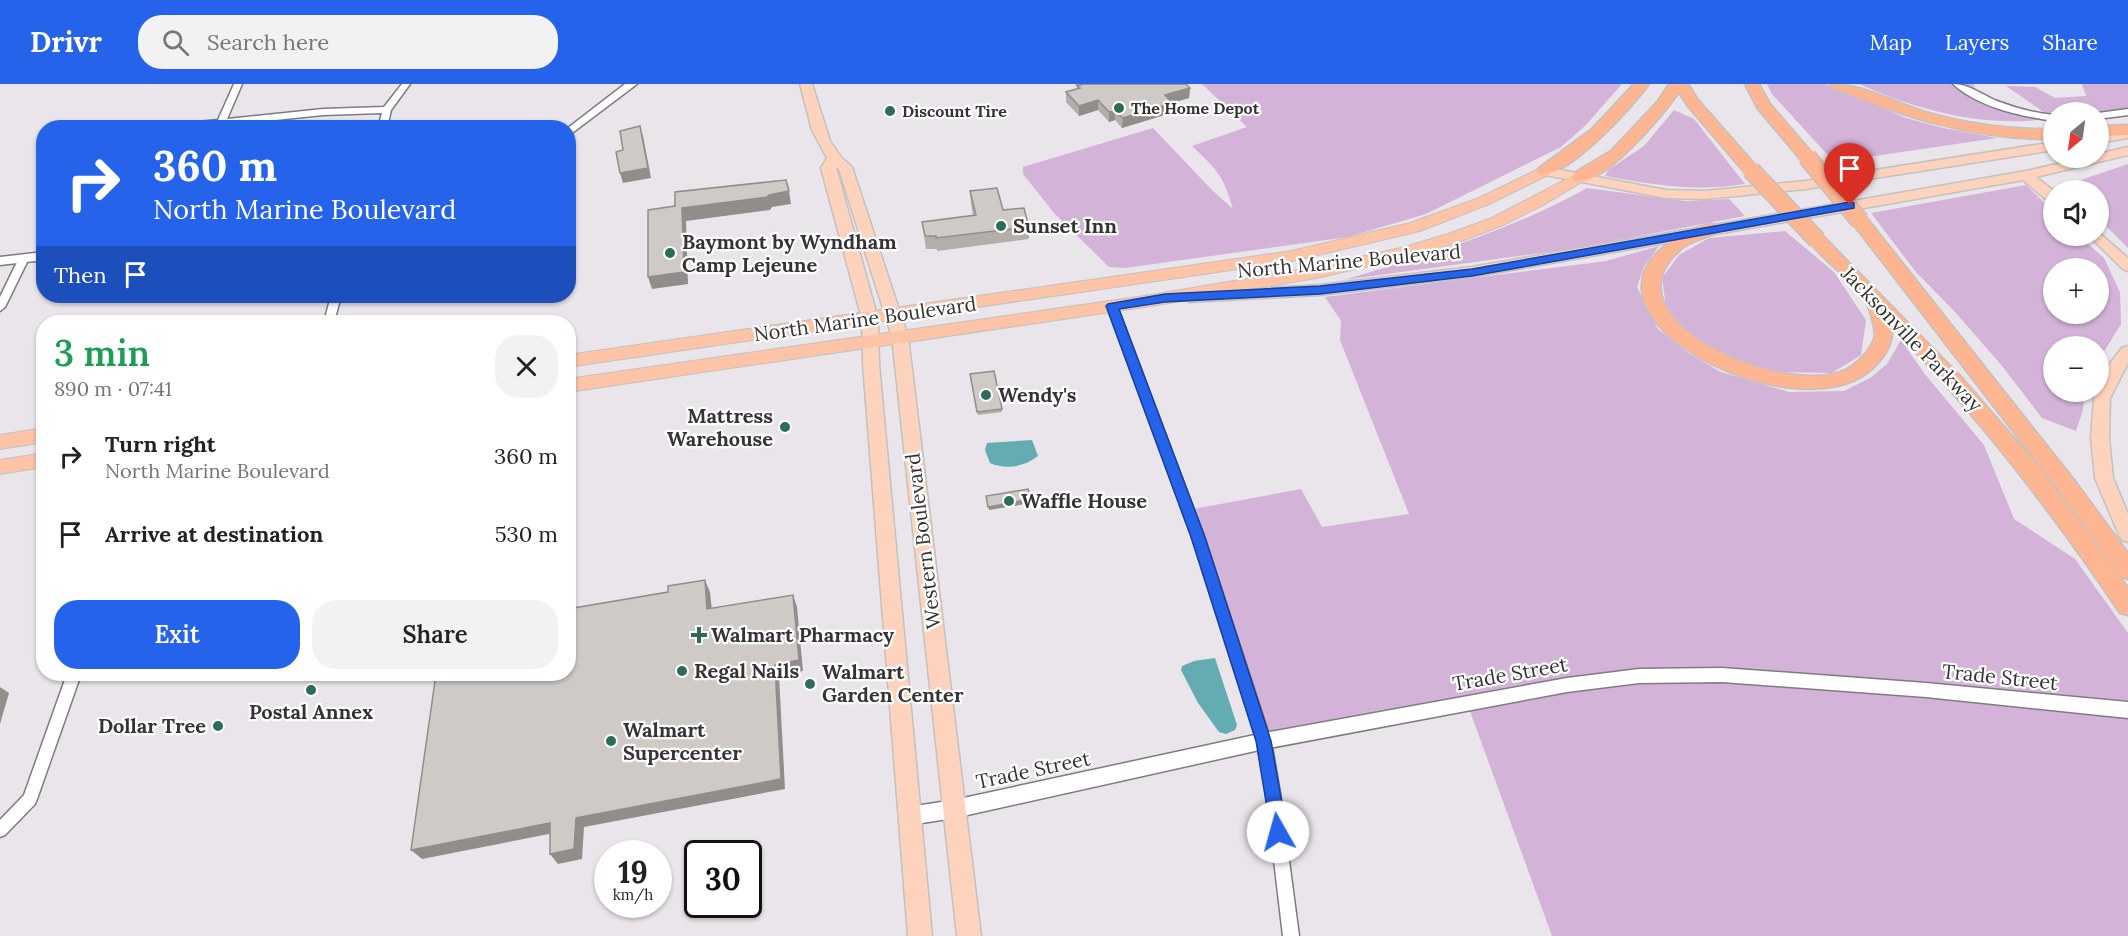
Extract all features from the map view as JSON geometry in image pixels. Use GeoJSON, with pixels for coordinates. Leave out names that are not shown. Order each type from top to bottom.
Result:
{"type":"FeatureCollection","features":[{"type":"Feature","properties":{"kind":"highway"},"geometry":{"type":"LineString","coordinates":[[1545,171],[1595,137],[1625,106],[1642,84]]}},
{"type":"Feature","properties":{"kind":"highway"},"geometry":{"type":"LineString","coordinates":[[1165,298],[1307,275],[1370,262],[1436,244],[1527,208],[1617,154],[1679,84]]}},
{"type":"Feature","properties":{"kind":"highway","name":"Jacksonville Parkway"},"geometry":{"type":"LineString","coordinates":[[1679,84],[1751,170],[1998,430],[2072,524],[2128,606]]}},
{"type":"Feature","properties":{"kind":"highway","name":"Jacksonville Parkway"},"geometry":{"type":"LineString","coordinates":[[1752,84],[1763,106],[1860,221],[2067,486],[2128,570]]}},
{"type":"Feature","properties":{"kind":"highway"},"geometry":{"type":"LineString","coordinates":[[1837,84],[1878,101],[1931,118],[2027,136],[2043,135]]}},
{"type":"Feature","properties":{"kind":"highway"},"geometry":{"type":"LineString","coordinates":[[2109,131],[2128,130]]}},
{"type":"Feature","properties":{"kind":"highway","name":"North Marine Boulevard"},"geometry":{"type":"LineString","coordinates":[[576,360],[894,316],[1251,262],[1365,240],[1414,227],[1462,210],[1545,171]]}},
{"type":"Feature","properties":{"kind":"highway"},"geometry":{"type":"LineString","coordinates":[[1711,229],[1675,244],[1654,267],[1650,289],[1660,315],[1689,343],[1722,363],[1783,382],[1830,382],[1855,374],[1875,356],[1884,335],[1875,299]]}},
{"type":"Feature","properties":{"kind":"highway","name":"North Marine Boulevard"},"geometry":{"type":"LineString","coordinates":[[576,385],[1165,298]]}},
{"type":"Feature","properties":{"kind":"highway"},"geometry":{"type":"LineString","coordinates":[[0,441],[36,436]]}},
{"type":"Feature","properties":{"kind":"highway"},"geometry":{"type":"LineString","coordinates":[[0,467],[36,461]]}},
{"type":"Feature","properties":{"kind":"main road","name":"Western Boulevard"},"geometry":{"type":"LineString","coordinates":[[806,84],[822,136],[833,160],[845,167],[900,337],[969,936]]}},
{"type":"Feature","properties":{"kind":"main road"},"geometry":{"type":"LineString","coordinates":[[2109,137],[2128,134]]}},
{"type":"Feature","properties":{"kind":"main road"},"geometry":{"type":"LineString","coordinates":[[1545,171],[1666,194],[1705,195],[1805,184],[2043,149]]}},
{"type":"Feature","properties":{"kind":"main road","name":"North Marine Boulevard"},"geometry":{"type":"LineString","coordinates":[[1165,298],[1320,290],[1420,279],[1554,259],[2026,174],[2128,151]]}},
{"type":"Feature","properties":{"kind":"main road","name":"Western Boulevard"},"geometry":{"type":"LineString","coordinates":[[833,160],[828,168],[870,319],[920,936]]}},
{"type":"Feature","properties":{"kind":"main road"},"geometry":{"type":"LineString","coordinates":[[2026,174],[2043,189]]}},
{"type":"Feature","properties":{"kind":"main road"},"geometry":{"type":"LineString","coordinates":[[2107,246],[2128,266]]}},
{"type":"Feature","properties":{"kind":"main road"},"geometry":{"type":"LineString","coordinates":[[2128,352],[2117,366],[2102,398],[2100,438],[2104,478],[2128,535]]}},
{"type":"Feature","properties":{"kind":"street"},"geometry":{"type":"LineString","coordinates":[[222,120],[238,84]]}},
{"type":"Feature","properties":{"kind":"street"},"geometry":{"type":"LineString","coordinates":[[384,120],[387,110],[406,84]]}},
{"type":"Feature","properties":{"kind":"street"},"geometry":{"type":"LineString","coordinates":[[576,127],[632,84]]}},
{"type":"Feature","properties":{"kind":"street"},"geometry":{"type":"LineString","coordinates":[[1957,84],[1978,96],[2014,111],[2043,116]]}},
{"type":"Feature","properties":{"kind":"street"},"geometry":{"type":"LineString","coordinates":[[233,120],[323,112],[387,110]]}},
{"type":"Feature","properties":{"kind":"street"},"geometry":{"type":"LineString","coordinates":[[2109,115],[2128,112]]}},
{"type":"Feature","properties":{"kind":"street"},"geometry":{"type":"LineString","coordinates":[[0,261],[36,257]]}},
{"type":"Feature","properties":{"kind":"street"},"geometry":{"type":"LineString","coordinates":[[0,307],[24,258]]}},
{"type":"Feature","properties":{"kind":"street"},"geometry":{"type":"LineString","coordinates":[[1112,306],[1198,537],[1264,741],[1274,793],[1291,936]]}},
{"type":"Feature","properties":{"kind":"street","name":"Trade Street"},"geometry":{"type":"LineString","coordinates":[[909,816],[954,809],[1264,741],[1567,685],[1639,676],[1722,675],[1926,690],[2128,710]]}},
{"type":"Feature","properties":{"kind":"street"},"geometry":{"type":"LineString","coordinates":[[0,830],[30,799],[72,681]]}},
{"type":"Feature","properties":{"kind":"shaded area"},"geometry":{"type":"Polygon","coordinates":[[[1202,84],[1622,84],[1586,125],[1561,147],[1426,214],[1348,237],[1125,268],[1109,267],[1055,214],[1023,174],[1023,167],[1153,128],[1233,209],[1226,188],[1218,174],[1192,146],[1247,127],[1202,84]]]}},
{"type":"Feature","properties":{"kind":"shaded area"},"geometry":{"type":"Polygon","coordinates":[[[1767,84],[1825,84],[1906,118],[1943,128],[1997,138],[1834,162],[1772,94],[1767,84]]]}},
{"type":"Feature","properties":{"kind":"shaded area"},"geometry":{"type":"Polygon","coordinates":[[[1859,84],[1973,84],[1978,96],[1998,105],[2043,115],[2043,119],[2004,121],[1979,119],[1930,110],[1859,84]]]}},
{"type":"Feature","properties":{"kind":"shaded area"},"geometry":{"type":"Polygon","coordinates":[[[2082,84],[2128,84],[2128,112],[2109,115],[2109,102],[2043,102],[2043,111],[2006,86],[2035,87],[2055,98],[2086,96],[2082,84]]]}},
{"type":"Feature","properties":{"kind":"shaded area"},"geometry":{"type":"Polygon","coordinates":[[[1674,110],[1694,119],[1745,184],[1691,187],[1658,185],[1605,176],[1608,170],[1644,146],[1674,110]]]}},
{"type":"Feature","properties":{"kind":"shaded area"},"geometry":{"type":"Polygon","coordinates":[[[2128,164],[2128,248],[2109,229],[2109,180],[2081,180],[2128,164]]]}},
{"type":"Feature","properties":{"kind":"shaded area"},"geometry":{"type":"Polygon","coordinates":[[[2026,185],[2043,201],[2043,246],[2090,246],[2104,258],[2043,258],[2043,324],[2109,324],[2109,269],[2120,292],[2121,324],[2109,344],[2109,336],[2043,336],[2043,402],[2084,402],[2076,431],[2042,418],[2002,366],[1956,313],[1916,272],[1871,213],[2026,185]]]}},
{"type":"Feature","properties":{"kind":"shaded area"},"geometry":{"type":"Polygon","coordinates":[[[1587,188],[1685,201],[1729,199],[1745,216],[1571,249],[1343,280],[1437,252],[1498,230],[1587,188]]]}},
{"type":"Feature","properties":{"kind":"shaded area"},"geometry":{"type":"Polygon","coordinates":[[[1785,231],[1834,272],[1866,320],[1861,355],[1832,373],[1775,372],[1717,356],[1687,332],[1666,307],[1662,278],[1679,255],[1709,238],[1785,231]]]}},
{"type":"Feature","properties":{"kind":"shaded area"},"geometry":{"type":"Polygon","coordinates":[[[1659,246],[1644,267],[1637,287],[1658,329],[1688,353],[1721,372],[1789,392],[1844,391],[1870,378],[1887,364],[1901,340],[1924,373],[1984,445],[2014,519],[2075,559],[2128,633],[2128,936],[1552,936],[1467,703],[1264,741],[1188,510],[1301,489],[1322,527],[1409,514],[1340,340],[1341,321],[1325,297],[1606,261],[1659,246]]]}},
{"type":"Feature","properties":{"kind":"water"},"geometry":{"type":"Polygon","coordinates":[[[1032,440],[1038,456],[1027,463],[1015,466],[990,463],[985,450],[987,443],[1032,440]]]}},
{"type":"Feature","properties":{"kind":"water"},"geometry":{"type":"Polygon","coordinates":[[[1215,658],[1237,725],[1235,730],[1226,734],[1219,732],[1198,703],[1181,670],[1182,666],[1194,661],[1215,658]]]}},
{"type":"Feature","properties":{"kind":"building","name":"The Home Depot"},"geometry":{"type":"Polygon","coordinates":[[[1083,84],[1186,84],[1190,88],[1165,95],[1172,103],[1123,118],[1115,111],[1109,112],[1098,100],[1079,106],[1066,92],[1080,88],[1077,86],[1083,84]]]}},
{"type":"Feature","properties":{"kind":"building"},"geometry":{"type":"Polygon","coordinates":[[[640,126],[648,168],[620,173],[616,152],[623,150],[620,131],[640,126]]]}},
{"type":"Feature","properties":{"kind":"building"},"geometry":{"type":"Polygon","coordinates":[[[786,180],[789,191],[767,197],[682,208],[684,272],[648,277],[648,210],[675,206],[675,192],[786,180]]]}},
{"type":"Feature","properties":{"kind":"building"},"geometry":{"type":"Polygon","coordinates":[[[997,188],[1003,210],[1024,208],[1029,227],[936,238],[936,236],[925,236],[922,222],[976,215],[970,191],[997,188]]]}},
{"type":"Feature","properties":{"kind":"building","name":"Wendy's"},"geometry":{"type":"Polygon","coordinates":[[[994,371],[1002,409],[977,412],[970,374],[994,371]]]}},
{"type":"Feature","properties":{"kind":"building","name":"Waffle House"},"geometry":{"type":"Polygon","coordinates":[[[1028,489],[1031,499],[988,507],[986,496],[1028,489]]]}},
{"type":"Feature","properties":{"kind":"building","name":"Walmart Supercenter"},"geometry":{"type":"Polygon","coordinates":[[[705,580],[707,609],[793,595],[799,660],[775,665],[781,779],[576,818],[574,849],[550,854],[550,823],[411,850],[435,681],[576,681],[576,608],[668,592],[668,586],[705,580]]]}},
{"type":"Feature","properties":{"kind":"place","name":"The Home Depot"},"geometry":{"type":"Point","coordinates":[1119,108]}},
{"type":"Feature","properties":{"kind":"place","name":"Discount Tire"},"geometry":{"type":"Point","coordinates":[890,111]}},
{"type":"Feature","properties":{"kind":"place","name":"Sunset Inn"},"geometry":{"type":"Point","coordinates":[1001,226]}},
{"type":"Feature","properties":{"kind":"place","name":"Baymont by Wyndham Camp Lejeune"},"geometry":{"type":"Point","coordinates":[670,253]}},
{"type":"Feature","properties":{"kind":"place","name":"Wendy's"},"geometry":{"type":"Point","coordinates":[986,395]}},
{"type":"Feature","properties":{"kind":"place","name":"Mattress Warehouse"},"geometry":{"type":"Point","coordinates":[785,427]}},
{"type":"Feature","properties":{"kind":"place","name":"Waffle House"},"geometry":{"type":"Point","coordinates":[1009,501]}},
{"type":"Feature","properties":{"kind":"place","name":"Walmart Pharmacy"},"geometry":{"type":"Point","coordinates":[699,635]}},
{"type":"Feature","properties":{"kind":"place","name":"Regal Nails"},"geometry":{"type":"Point","coordinates":[682,671]}},
{"type":"Feature","properties":{"kind":"place","name":"Walmart Garden Center"},"geometry":{"type":"Point","coordinates":[810,684]}},
{"type":"Feature","properties":{"kind":"place","name":"Postal Annex"},"geometry":{"type":"Point","coordinates":[311,690]}},
{"type":"Feature","properties":{"kind":"place","name":"Dollar Tree"},"geometry":{"type":"Point","coordinates":[218,726]}},
{"type":"Feature","properties":{"kind":"place","name":"Walmart Supercenter"},"geometry":{"type":"Point","coordinates":[611,741]}},
{"type":"Feature","properties":{"kind":"route"},"geometry":{"type":"LineString","coordinates":[[1278,832],[1274,793],[1264,741],[1198,537],[1112,306],[1165,298],[1320,290],[1472,272],[1850,205]]}}]}
